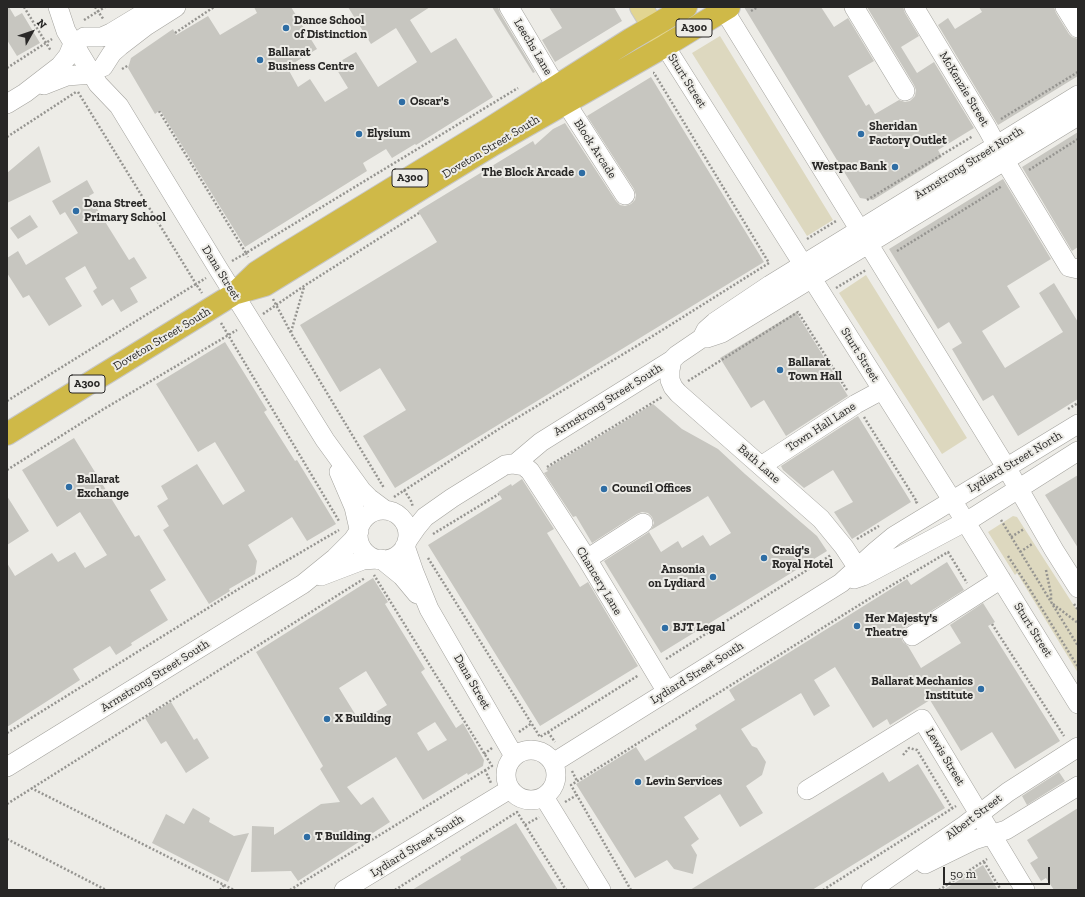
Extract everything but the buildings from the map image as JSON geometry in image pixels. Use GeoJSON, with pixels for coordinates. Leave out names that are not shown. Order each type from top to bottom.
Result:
{"type":"FeatureCollection","features":[{"type":"Feature","properties":{"kind":"highway","name":"A300"},"geometry":{"type":"LineString","coordinates":[[653,27],[686,7]]}},
{"type":"Feature","properties":{"kind":"highway","name":"A300"},"geometry":{"type":"LineString","coordinates":[[665,46],[725,8]]}},
{"type":"Feature","properties":{"kind":"highway","name":"Doveton Street South"},"geometry":{"type":"LineString","coordinates":[[7,434],[212,309],[234,294],[265,285],[494,144],[653,27]]}},
{"type":"Feature","properties":{"kind":"highway","name":"Doveton Street South"},"geometry":{"type":"LineString","coordinates":[[561,94],[665,46]]}},
{"type":"Feature","properties":{"kind":"main road","name":"Sturt Street"},"geometry":{"type":"LineString","coordinates":[[641,7],[665,46]]}},
{"type":"Feature","properties":{"kind":"street","name":"Dana Street"},"geometry":{"type":"LineString","coordinates":[[59,7],[77,24],[79,40],[251,322],[325,440],[362,491],[369,498],[388,503]]}},
{"type":"Feature","properties":{"kind":"street"},"geometry":{"type":"LineString","coordinates":[[7,104],[60,66],[79,40],[102,37],[112,33],[154,7]]}},
{"type":"Feature","properties":{"kind":"street"},"geometry":{"type":"LineString","coordinates":[[24,93],[67,76],[101,76],[112,53],[146,26],[176,7]]}},
{"type":"Feature","properties":{"kind":"street","name":"Leechs Lane"},"geometry":{"type":"LineString","coordinates":[[509,7],[561,94]]}},
{"type":"Feature","properties":{"kind":"street"},"geometry":{"type":"LineString","coordinates":[[854,7],[905,91]]}},
{"type":"Feature","properties":{"kind":"street","name":"McKenzie Street"},"geometry":{"type":"LineString","coordinates":[[914,7],[1069,267],[1078,269]]}},
{"type":"Feature","properties":{"kind":"street"},"geometry":{"type":"LineString","coordinates":[[1065,7],[1078,28]]}},
{"type":"Feature","properties":{"kind":"street"},"geometry":{"type":"LineString","coordinates":[[725,8],[864,237],[1020,489],[1054,550],[1078,588]]}},
{"type":"Feature","properties":{"kind":"street","name":"Sturt Street"},"geometry":{"type":"LineString","coordinates":[[665,46],[966,522],[1078,704]]}},
{"type":"Feature","properties":{"kind":"street","name":"Block Arcade"},"geometry":{"type":"LineString","coordinates":[[561,94],[624,195]]}},
{"type":"Feature","properties":{"kind":"street","name":"Armstrong Street North"},"geometry":{"type":"LineString","coordinates":[[864,237],[1001,153],[1078,95]]}},
{"type":"Feature","properties":{"kind":"street","name":"Armstrong Street North"},"geometry":{"type":"LineString","coordinates":[[1001,153],[1078,116]]}},
{"type":"Feature","properties":{"kind":"street","name":"Armstrong Street South"},"geometry":{"type":"LineString","coordinates":[[388,503],[403,512],[414,510],[452,498],[523,468],[541,442],[672,360],[702,338],[710,338],[722,333],[807,272],[864,237]]}},
{"type":"Feature","properties":{"kind":"street","name":"Bath Lane"},"geometry":{"type":"LineString","coordinates":[[672,360],[670,380],[678,394],[821,519],[844,547],[861,572]]}},
{"type":"Feature","properties":{"kind":"street","name":"Town Hall Lane"},"geometry":{"type":"LineString","coordinates":[[761,466],[856,404],[882,390]]}},
{"type":"Feature","properties":{"kind":"street","name":"Lydiard Street North"},"geometry":{"type":"LineString","coordinates":[[952,500],[1078,424]]}},
{"type":"Feature","properties":{"kind":"street","name":"Dana Street"},"geometry":{"type":"LineString","coordinates":[[325,440],[354,507],[354,529]]}},
{"type":"Feature","properties":{"kind":"street","name":"Lydiard Street North"},"geometry":{"type":"LineString","coordinates":[[966,522],[1078,451]]}},
{"type":"Feature","properties":{"kind":"street","name":"Chancery Lane"},"geometry":{"type":"LineString","coordinates":[[523,468],[587,559],[667,692]]}},
{"type":"Feature","properties":{"kind":"street","name":"Armstrong Street South"},"geometry":{"type":"LineString","coordinates":[[406,544],[425,517],[452,498]]}},
{"type":"Feature","properties":{"kind":"street","name":"Lydiard Street South"},"geometry":{"type":"LineString","coordinates":[[861,572],[889,540],[952,500]]}},
{"type":"Feature","properties":{"kind":"street"},"geometry":{"type":"LineString","coordinates":[[388,503],[404,522],[408,532],[406,544],[401,552],[395,556],[389,559],[379,559],[371,556],[363,549],[354,529],[369,515],[388,503]]}},
{"type":"Feature","properties":{"kind":"street","name":"Lydiard Street South"},"geometry":{"type":"LineString","coordinates":[[553,763],[841,583],[966,522]]}},
{"type":"Feature","properties":{"kind":"street"},"geometry":{"type":"LineString","coordinates":[[587,559],[643,524]]}},
{"type":"Feature","properties":{"kind":"street","name":"Armstrong Street South"},"geometry":{"type":"LineString","coordinates":[[7,767],[303,584],[335,558],[353,540],[354,529]]}},
{"type":"Feature","properties":{"kind":"street","name":"Dana Street"},"geometry":{"type":"LineString","coordinates":[[406,544],[414,572],[429,609],[514,756]]}},
{"type":"Feature","properties":{"kind":"street","name":"Armstrong Street South"},"geometry":{"type":"LineString","coordinates":[[303,584],[356,562],[368,559],[379,559]]}},
{"type":"Feature","properties":{"kind":"street","name":"Dana Street"},"geometry":{"type":"LineString","coordinates":[[379,559],[396,570],[407,581],[429,609]]}},
{"type":"Feature","properties":{"kind":"street"},"geometry":{"type":"LineString","coordinates":[[912,636],[1001,579]]}},
{"type":"Feature","properties":{"kind":"street","name":"Lewis Street"},"geometry":{"type":"LineString","coordinates":[[807,790],[922,719],[1024,890]]}},
{"type":"Feature","properties":{"kind":"street","name":"Albert Street"},"geometry":{"type":"LineString","coordinates":[[871,890],[1008,792],[1076,748]]}},
{"type":"Feature","properties":{"kind":"street"},"geometry":{"type":"LineString","coordinates":[[535,750],[546,754],[553,763],[556,772],[555,782],[551,790],[544,797],[535,800],[525,800],[516,796],[510,789],[506,780],[506,771],[508,763],[514,756],[524,751],[535,750]]}},
{"type":"Feature","properties":{"kind":"street","name":"Albert Street"},"geometry":{"type":"LineString","coordinates":[[871,890],[974,840],[1006,830],[1078,786]]}},
{"type":"Feature","properties":{"kind":"street","name":"Lydiard Street South"},"geometry":{"type":"LineString","coordinates":[[344,890],[510,789]]}},
{"type":"Feature","properties":{"kind":"street"},"geometry":{"type":"LineString","coordinates":[[544,797],[601,890]]}},
{"type":"Feature","properties":{"kind":"path"},"geometry":{"type":"LineString","coordinates":[[175,33],[214,7]]}},
{"type":"Feature","properties":{"kind":"path"},"geometry":{"type":"LineString","coordinates":[[751,11],[758,7]]}},
{"type":"Feature","properties":{"kind":"path"},"geometry":{"type":"LineString","coordinates":[[7,68],[46,43]]}},
{"type":"Feature","properties":{"kind":"path"},"geometry":{"type":"LineString","coordinates":[[7,137],[77,91],[88,91],[101,76],[129,65]]}},
{"type":"Feature","properties":{"kind":"path"},"geometry":{"type":"LineString","coordinates":[[277,305],[388,503],[502,427],[633,348],[769,263],[654,73]]}},
{"type":"Feature","properties":{"kind":"path"},"geometry":{"type":"LineString","coordinates":[[159,111],[246,252],[521,86]]}},
{"type":"Feature","properties":{"kind":"path"},"geometry":{"type":"LineString","coordinates":[[897,251],[1078,139]]}},
{"type":"Feature","properties":{"kind":"path"},"geometry":{"type":"LineString","coordinates":[[7,470],[102,410],[251,322],[304,286],[419,213]]}},
{"type":"Feature","properties":{"kind":"path"},"geometry":{"type":"LineString","coordinates":[[807,239],[837,220]]}},
{"type":"Feature","properties":{"kind":"path"},"geometry":{"type":"LineString","coordinates":[[830,292],[869,269]]}},
{"type":"Feature","properties":{"kind":"path"},"geometry":{"type":"LineString","coordinates":[[7,400],[196,284],[340,522]]}},
{"type":"Feature","properties":{"kind":"path"},"geometry":{"type":"LineString","coordinates":[[291,332],[304,286]]}},
{"type":"Feature","properties":{"kind":"path"},"geometry":{"type":"LineString","coordinates":[[689,386],[686,382],[798,312]]}},
{"type":"Feature","properties":{"kind":"path"},"geometry":{"type":"LineString","coordinates":[[523,468],[665,395]]}},
{"type":"Feature","properties":{"kind":"path"},"geometry":{"type":"LineString","coordinates":[[428,538],[499,494]]}},
{"type":"Feature","properties":{"kind":"path"},"geometry":{"type":"LineString","coordinates":[[1001,520],[1078,646]]}},
{"type":"Feature","properties":{"kind":"path"},"geometry":{"type":"LineString","coordinates":[[1011,536],[1027,527]]}},
{"type":"Feature","properties":{"kind":"path"},"geometry":{"type":"LineString","coordinates":[[7,733],[245,585],[354,529]]}},
{"type":"Feature","properties":{"kind":"path"},"geometry":{"type":"LineString","coordinates":[[1020,552],[1036,542]]}},
{"type":"Feature","properties":{"kind":"path"},"geometry":{"type":"LineString","coordinates":[[662,661],[844,547]]}},
{"type":"Feature","properties":{"kind":"path"},"geometry":{"type":"LineString","coordinates":[[631,890],[571,785],[872,597],[948,552],[975,596]]}},
{"type":"Feature","properties":{"kind":"path"},"geometry":{"type":"LineString","coordinates":[[425,553],[540,737],[641,673]]}},
{"type":"Feature","properties":{"kind":"path"},"geometry":{"type":"LineString","coordinates":[[1046,568],[1052,603]]}},
{"type":"Feature","properties":{"kind":"path"},"geometry":{"type":"LineString","coordinates":[[7,804],[372,573],[492,766],[290,890]]}},
{"type":"Feature","properties":{"kind":"path"},"geometry":{"type":"LineString","coordinates":[[1052,603],[1078,623]]}},
{"type":"Feature","properties":{"kind":"path"},"geometry":{"type":"LineString","coordinates":[[992,624],[1076,748]]}},
{"type":"Feature","properties":{"kind":"path"},"geometry":{"type":"LineString","coordinates":[[823,890],[952,808],[917,750],[909,748],[903,755]]}},
{"type":"Feature","properties":{"kind":"path"},"geometry":{"type":"LineString","coordinates":[[31,788],[234,890]]}},
{"type":"Feature","properties":{"kind":"path"},"geometry":{"type":"LineString","coordinates":[[395,890],[517,812],[566,890]]}},
{"type":"Feature","properties":{"kind":"path"},"geometry":{"type":"LineString","coordinates":[[7,839],[106,890]]}},
{"type":"Feature","properties":{"kind":"path"},"geometry":{"type":"LineString","coordinates":[[939,890],[984,862],[1001,890]]}},
{"type":"Feature","properties":{"kind":"path"},"geometry":{"type":"LineString","coordinates":[[220,890],[224,885]]}},
{"type":"Feature","properties":{"kind":"shaded area"},"geometry":{"type":"Polygon","coordinates":[[[720,36],[833,220],[807,236],[692,53],[720,36]]]}},
{"type":"Feature","properties":{"kind":"shaded area"},"geometry":{"type":"Polygon","coordinates":[[[866,275],[967,438],[942,454],[839,293],[866,275]]]}},
{"type":"Feature","properties":{"kind":"shaded area"},"geometry":{"type":"Polygon","coordinates":[[[1013,516],[1017,517],[1078,612],[1078,673],[1017,573],[1015,575],[988,532],[1013,516]]]}},
{"type":"Feature","properties":{"kind":"place","name":"Dance School of Distinction"},"geometry":{"type":"Point","coordinates":[286,28]}},
{"type":"Feature","properties":{"kind":"place","name":"Ballarat Business Centre"},"geometry":{"type":"Point","coordinates":[260,60]}},
{"type":"Feature","properties":{"kind":"place","name":"Oscar's"},"geometry":{"type":"Point","coordinates":[402,102]}},
{"type":"Feature","properties":{"kind":"place","name":"Elysium"},"geometry":{"type":"Point","coordinates":[359,134]}},
{"type":"Feature","properties":{"kind":"place","name":"Sheridan Factory Outlet"},"geometry":{"type":"Point","coordinates":[861,134]}},
{"type":"Feature","properties":{"kind":"place","name":"Westpac Bank"},"geometry":{"type":"Point","coordinates":[895,167]}},
{"type":"Feature","properties":{"kind":"place","name":"The Block Arcade"},"geometry":{"type":"Point","coordinates":[582,173]}},
{"type":"Feature","properties":{"kind":"place","name":"Dana Street Primary School"},"geometry":{"type":"Point","coordinates":[76,211]}},
{"type":"Feature","properties":{"kind":"place","name":"Ballarat Town Hall"},"geometry":{"type":"Point","coordinates":[780,370]}},
{"type":"Feature","properties":{"kind":"place","name":"Ballarat Exchange"},"geometry":{"type":"Point","coordinates":[69,487]}},
{"type":"Feature","properties":{"kind":"place","name":"Council Offices"},"geometry":{"type":"Point","coordinates":[604,489]}},
{"type":"Feature","properties":{"kind":"place","name":"Craig's Royal Hotel"},"geometry":{"type":"Point","coordinates":[764,558]}},
{"type":"Feature","properties":{"kind":"place","name":"Ansonia on Lydiard"},"geometry":{"type":"Point","coordinates":[713,577]}},
{"type":"Feature","properties":{"kind":"place","name":"Her Majesty's Theatre"},"geometry":{"type":"Point","coordinates":[857,626]}},
{"type":"Feature","properties":{"kind":"place","name":"BJT Legal"},"geometry":{"type":"Point","coordinates":[665,628]}},
{"type":"Feature","properties":{"kind":"place","name":"Ballarat Mechanics Institute"},"geometry":{"type":"Point","coordinates":[981,689]}},
{"type":"Feature","properties":{"kind":"place","name":"X Building"},"geometry":{"type":"Point","coordinates":[327,719]}},
{"type":"Feature","properties":{"kind":"place","name":"Levin Services"},"geometry":{"type":"Point","coordinates":[638,782]}},
{"type":"Feature","properties":{"kind":"place","name":"T Building"},"geometry":{"type":"Point","coordinates":[307,837]}}]}
